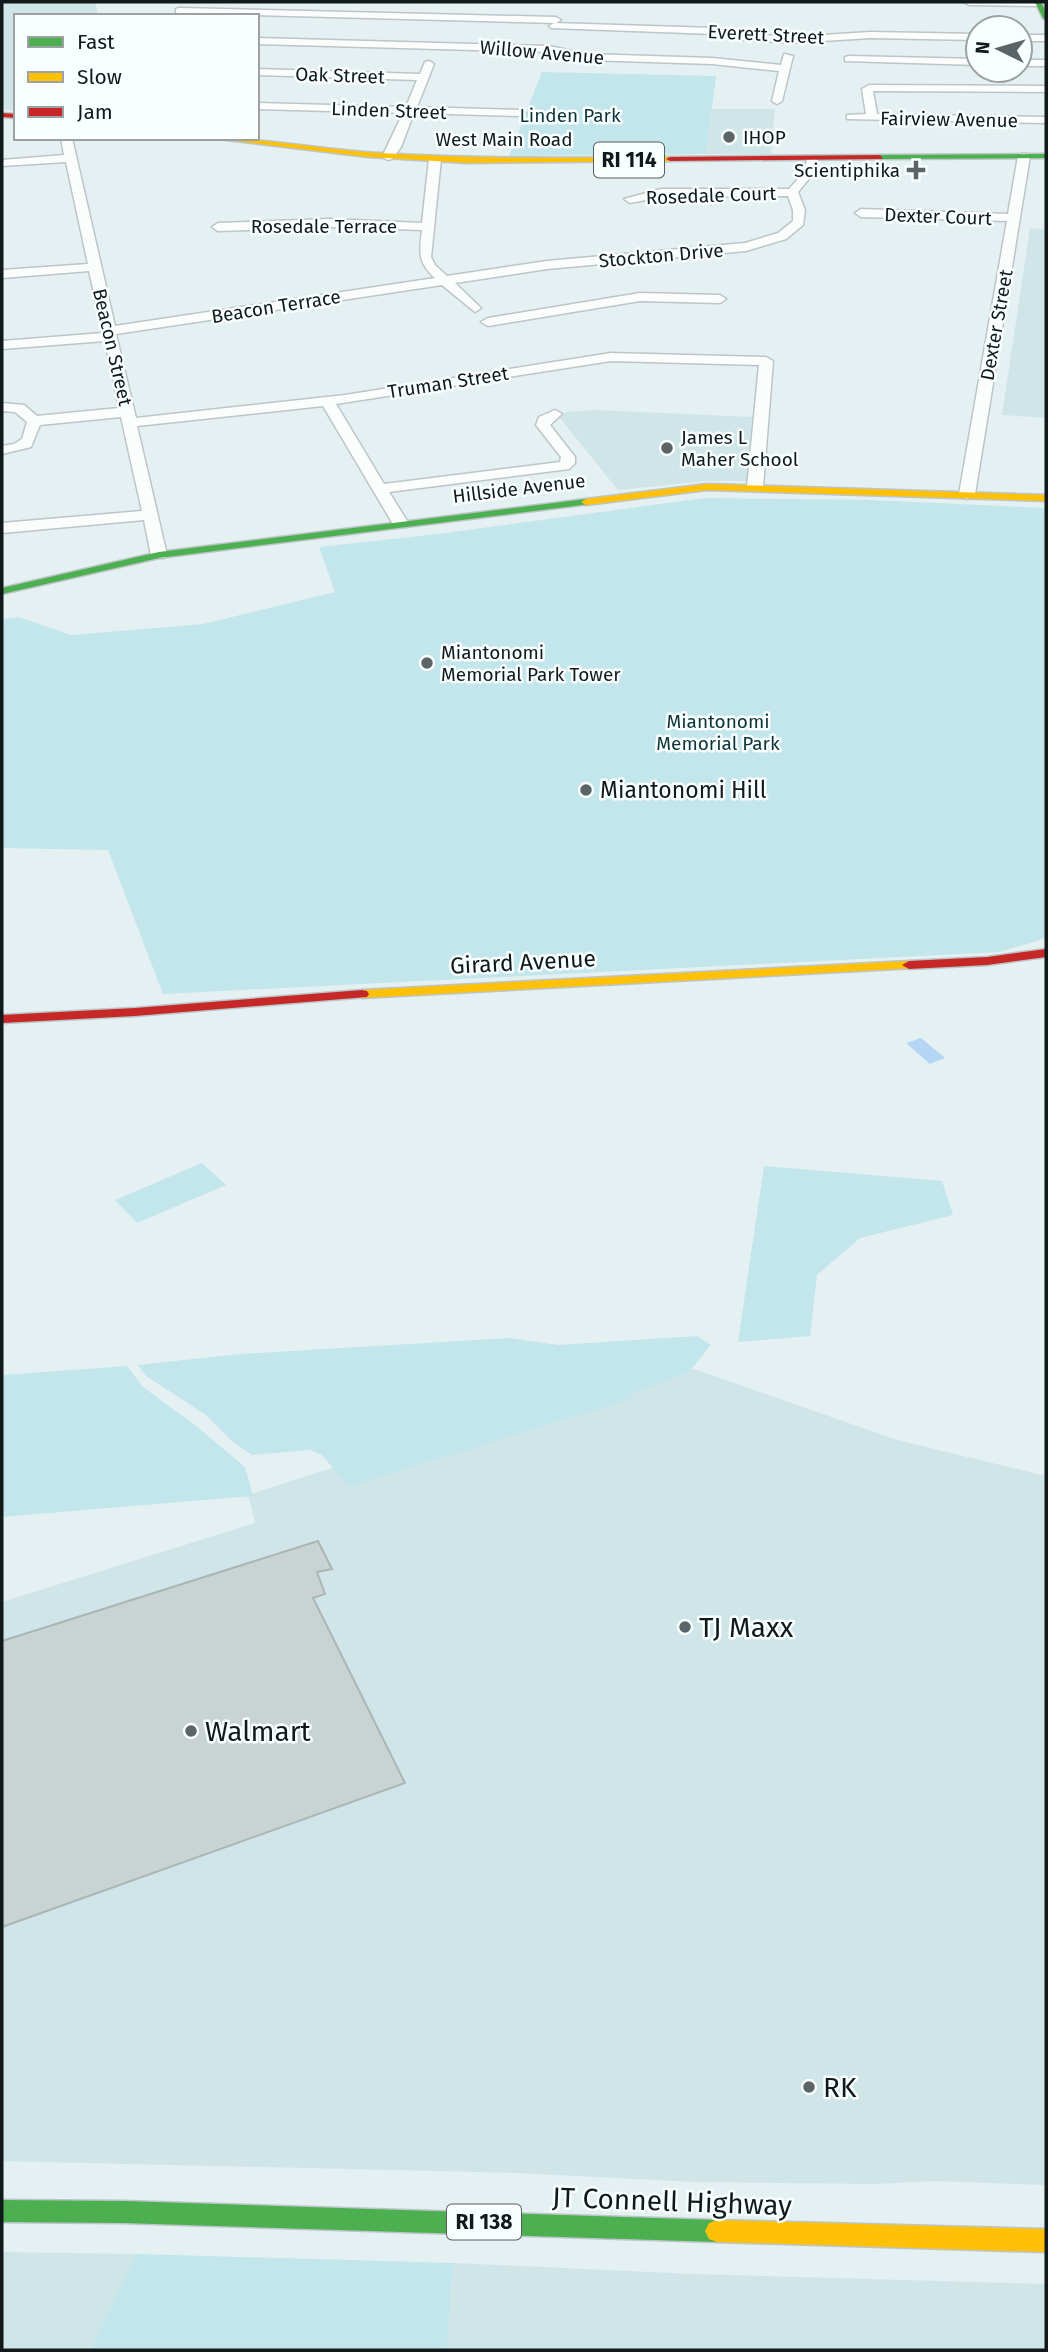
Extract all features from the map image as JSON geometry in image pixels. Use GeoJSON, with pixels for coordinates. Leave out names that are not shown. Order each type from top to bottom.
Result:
{"type":"FeatureCollection","features":[{"type":"Feature","properties":{"kind":"main road","name":"West Main Road"},"geometry":{"type":"LineString","coordinates":[[232,140],[388,157],[435,159],[1046,156]]}},
{"type":"Feature","properties":{"kind":"main road","name":"Hillside Avenue"},"geometry":{"type":"LineString","coordinates":[[2,591],[159,555],[646,492],[707,487],[755,487],[1046,498]]}},
{"type":"Feature","properties":{"kind":"main road","name":"Girard Avenue"},"geometry":{"type":"LineString","coordinates":[[2,1019],[135,1012],[318,996],[987,961],[1046,953]]}},
{"type":"Feature","properties":{"kind":"main road","name":"JT Connell Highway"},"geometry":{"type":"LineString","coordinates":[[2,2211],[124,2212],[1046,2241]]}},
{"type":"Feature","properties":{"kind":"street"},"geometry":{"type":"LineString","coordinates":[[969,2],[1041,7]]}},
{"type":"Feature","properties":{"kind":"street","name":"Everett Street"},"geometry":{"type":"LineString","coordinates":[[179,10],[557,19],[791,40],[870,35],[964,37]]}},
{"type":"Feature","properties":{"kind":"street"},"geometry":{"type":"LineString","coordinates":[[546,49],[557,19]]}},
{"type":"Feature","properties":{"kind":"street"},"geometry":{"type":"LineString","coordinates":[[777,101],[791,40]]}},
{"type":"Feature","properties":{"kind":"street","name":"Willow Avenue"},"geometry":{"type":"LineString","coordinates":[[259,41],[546,49],[587,57],[712,61],[785,69]]}},
{"type":"Feature","properties":{"kind":"street"},"geometry":{"type":"LineString","coordinates":[[388,157],[437,46]]}},
{"type":"Feature","properties":{"kind":"street"},"geometry":{"type":"LineString","coordinates":[[849,59],[964,62]]}},
{"type":"Feature","properties":{"kind":"street","name":"Oak Street"},"geometry":{"type":"LineString","coordinates":[[259,72],[423,77]]}},
{"type":"Feature","properties":{"kind":"street"},"geometry":{"type":"LineString","coordinates":[[872,117],[869,88],[1046,89]]}},
{"type":"Feature","properties":{"kind":"street","name":"Linden Street"},"geometry":{"type":"LineString","coordinates":[[259,106],[522,113]]}},
{"type":"Feature","properties":{"kind":"street","name":"Fairview Avenue"},"geometry":{"type":"LineString","coordinates":[[851,117],[1046,120]]}},
{"type":"Feature","properties":{"kind":"street","name":"Beacon Street"},"geometry":{"type":"LineString","coordinates":[[66,140],[159,555]]}},
{"type":"Feature","properties":{"kind":"street","name":"Dexter Street"},"geometry":{"type":"LineString","coordinates":[[967,494],[1024,156]]}},
{"type":"Feature","properties":{"kind":"street"},"geometry":{"type":"LineString","coordinates":[[2,163],[70,158]]}},
{"type":"Feature","properties":{"kind":"street"},"geometry":{"type":"LineString","coordinates":[[792,191],[811,172],[812,158]]}},
{"type":"Feature","properties":{"kind":"street"},"geometry":{"type":"LineString","coordinates":[[435,159],[425,257],[429,267],[475,308]]}},
{"type":"Feature","properties":{"kind":"street","name":"Rosedale Court"},"geometry":{"type":"LineString","coordinates":[[630,199],[666,193],[792,191]]}},
{"type":"Feature","properties":{"kind":"street","name":"Stockton Drive"},"geometry":{"type":"LineString","coordinates":[[443,281],[547,265],[709,252],[762,244],[782,236],[799,222],[799,210],[792,191]]}},
{"type":"Feature","properties":{"kind":"street","name":"Dexter Court"},"geometry":{"type":"LineString","coordinates":[[861,213],[1015,218]]}},
{"type":"Feature","properties":{"kind":"street","name":"Rosedale Terrace"},"geometry":{"type":"LineString","coordinates":[[218,226],[329,223],[430,227]]}},
{"type":"Feature","properties":{"kind":"street"},"geometry":{"type":"LineString","coordinates":[[2,274],[95,267]]}},
{"type":"Feature","properties":{"kind":"street","name":"Beacon Terrace"},"geometry":{"type":"LineString","coordinates":[[2,345],[109,334],[443,281]]}},
{"type":"Feature","properties":{"kind":"street"},"geometry":{"type":"LineString","coordinates":[[495,321],[640,297],[720,299]]}},
{"type":"Feature","properties":{"kind":"street","name":"Truman Street"},"geometry":{"type":"LineString","coordinates":[[34,421],[129,417],[327,401],[611,357],[766,361],[755,487]]}},
{"type":"Feature","properties":{"kind":"street"},"geometry":{"type":"LineString","coordinates":[[327,401],[401,524]]}},
{"type":"Feature","properties":{"kind":"street"},"geometry":{"type":"LineString","coordinates":[[2,407],[19,408],[34,421],[32,439],[26,444],[2,450]]}},
{"type":"Feature","properties":{"kind":"street"},"geometry":{"type":"LineString","coordinates":[[380,489],[564,466],[568,463],[568,457],[543,425],[544,420],[555,414]]}},
{"type":"Feature","properties":{"kind":"street"},"geometry":{"type":"LineString","coordinates":[[2,528],[149,515]]}},
{"type":"Feature","properties":{"kind":"shaded area"},"geometry":{"type":"Polygon","coordinates":[[[2,2],[95,2],[98,14],[14,14],[14,111],[2,109],[2,2]]]}},
{"type":"Feature","properties":{"kind":"shaded area"},"geometry":{"type":"Polygon","coordinates":[[[712,109],[775,109],[771,154],[706,154],[712,109]]]}},
{"type":"Feature","properties":{"kind":"shaded area"},"geometry":{"type":"Polygon","coordinates":[[[1030,228],[1046,229],[1046,418],[1002,415],[1030,228]]]}},
{"type":"Feature","properties":{"kind":"shaded area","name":"James L Maher School"},"geometry":{"type":"Polygon","coordinates":[[[595,410],[752,417],[747,481],[707,481],[618,490],[559,417],[567,412],[595,410]]]}},
{"type":"Feature","properties":{"kind":"shaded area"},"geometry":{"type":"Polygon","coordinates":[[[921,1038],[945,1058],[930,1064],[906,1043],[921,1038]]]}},
{"type":"Feature","properties":{"kind":"shaded area"},"geometry":{"type":"Polygon","coordinates":[[[668,1360],[897,1440],[1046,1476],[1046,2185],[937,2181],[875,2184],[696,2182],[517,2173],[2,2161],[2,1602],[255,1523],[248,1495],[668,1360]]]}},
{"type":"Feature","properties":{"kind":"shaded area"},"geometry":{"type":"Polygon","coordinates":[[[2,2252],[136,2254],[90,2350],[2,2350],[2,2252]]]}},
{"type":"Feature","properties":{"kind":"shaded area"},"geometry":{"type":"Polygon","coordinates":[[[453,2263],[694,2274],[1046,2284],[1046,2350],[447,2350],[453,2263]]]}},
{"type":"Feature","properties":{"kind":"green space","name":"Linden Park"},"geometry":{"type":"Polygon","coordinates":[[[542,72],[716,76],[706,154],[509,156],[542,72]]]}},
{"type":"Feature","properties":{"kind":"green space","name":"Miantonomi Memorial Park"},"geometry":{"type":"Polygon","coordinates":[[[705,498],[869,500],[1046,508],[1046,938],[999,952],[163,994],[108,850],[2,848],[2,619],[19,617],[71,635],[203,624],[335,592],[319,547],[705,498]]]}},
{"type":"Feature","properties":{"kind":"green space"},"geometry":{"type":"Polygon","coordinates":[[[202,1163],[226,1185],[137,1223],[115,1200],[202,1163]]]}},
{"type":"Feature","properties":{"kind":"green space"},"geometry":{"type":"Polygon","coordinates":[[[764,1166],[942,1181],[953,1215],[860,1238],[817,1275],[810,1336],[738,1342],[764,1166]]]}},
{"type":"Feature","properties":{"kind":"green space"},"geometry":{"type":"Polygon","coordinates":[[[697,1336],[711,1345],[688,1373],[634,1392],[630,1399],[349,1487],[322,1455],[310,1450],[252,1455],[233,1442],[206,1415],[146,1376],[138,1365],[240,1354],[509,1338],[558,1345],[697,1336]]]}},
{"type":"Feature","properties":{"kind":"green space"},"geometry":{"type":"Polygon","coordinates":[[[127,1366],[143,1387],[195,1425],[245,1467],[253,1496],[2,1517],[2,1375],[127,1366]]]}},
{"type":"Feature","properties":{"kind":"green space"},"geometry":{"type":"Polygon","coordinates":[[[136,2254],[453,2263],[447,2350],[90,2350],[136,2254]]]}},
{"type":"Feature","properties":{"kind":"building","name":"Walmart"},"geometry":{"type":"Polygon","coordinates":[[[318,1541],[332,1569],[317,1572],[325,1594],[313,1598],[405,1783],[2,1927],[2,1641],[318,1541]]]}},
{"type":"Feature","properties":{"kind":"traffic: fast"},"geometry":{"type":"LineString","coordinates":[[1038,2],[1046,18]]}},
{"type":"Feature","properties":{"kind":"traffic: fast"},"geometry":{"type":"LineString","coordinates":[[880,157],[1046,156]]}},
{"type":"Feature","properties":{"kind":"traffic: fast"},"geometry":{"type":"LineString","coordinates":[[2,591],[159,555],[586,502]]}},
{"type":"Feature","properties":{"kind":"traffic: fast"},"geometry":{"type":"LineString","coordinates":[[2,2211],[123,2212],[717,2231]]}},
{"type":"Feature","properties":{"kind":"traffic: slow"},"geometry":{"type":"LineString","coordinates":[[232,140],[368,155],[468,161],[670,159]]}},
{"type":"Feature","properties":{"kind":"traffic: slow"},"geometry":{"type":"LineString","coordinates":[[586,502],[707,487],[1046,498]]}},
{"type":"Feature","properties":{"kind":"traffic: slow"},"geometry":{"type":"LineString","coordinates":[[362,994],[909,965]]}},
{"type":"Feature","properties":{"kind":"traffic: slow"},"geometry":{"type":"LineString","coordinates":[[717,2231],[1046,2241]]}},
{"type":"Feature","properties":{"kind":"traffic: jam"},"geometry":{"type":"LineString","coordinates":[[2,115],[14,116]]}},
{"type":"Feature","properties":{"kind":"traffic: jam"},"geometry":{"type":"LineString","coordinates":[[670,159],[880,157]]}},
{"type":"Feature","properties":{"kind":"traffic: jam"},"geometry":{"type":"LineString","coordinates":[[909,965],[987,961],[1046,953]]}},
{"type":"Feature","properties":{"kind":"traffic: jam"},"geometry":{"type":"LineString","coordinates":[[2,1019],[135,1012],[362,994]]}},
{"type":"Feature","properties":{"kind":"place","name":"IHOP"},"geometry":{"type":"Point","coordinates":[729,137]}},
{"type":"Feature","properties":{"kind":"place","name":"Scientiphika"},"geometry":{"type":"Point","coordinates":[916,170]}},
{"type":"Feature","properties":{"kind":"place","name":"James L Maher School"},"geometry":{"type":"Point","coordinates":[667,448]}},
{"type":"Feature","properties":{"kind":"place","name":"Miantonomi Memorial Park Tower"},"geometry":{"type":"Point","coordinates":[427,663]}},
{"type":"Feature","properties":{"kind":"place","name":"Miantonomi Hill"},"geometry":{"type":"Point","coordinates":[586,790]}},
{"type":"Feature","properties":{"kind":"place","name":"TJ Maxx"},"geometry":{"type":"Point","coordinates":[685,1627]}},
{"type":"Feature","properties":{"kind":"place","name":"Walmart"},"geometry":{"type":"Point","coordinates":[191,1731]}},
{"type":"Feature","properties":{"kind":"place","name":"RK"},"geometry":{"type":"Point","coordinates":[809,2087]}}]}
